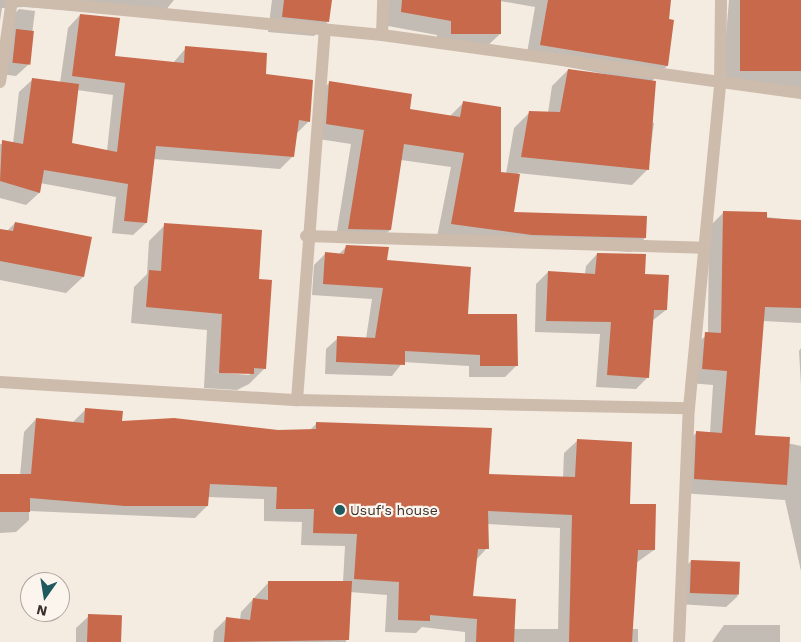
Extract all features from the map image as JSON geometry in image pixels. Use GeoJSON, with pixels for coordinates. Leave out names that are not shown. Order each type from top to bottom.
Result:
{"type":"FeatureCollection","features":[{"type":"Feature","properties":{"kind":"street"},"geometry":{"type":"LineString","coordinates":[[0,82],[12,0]]}},
{"type":"Feature","properties":{"kind":"street"},"geometry":{"type":"LineString","coordinates":[[20,0],[325,29],[720,84],[801,93]]}},
{"type":"Feature","properties":{"kind":"street"},"geometry":{"type":"LineString","coordinates":[[382,36],[383,0]]}},
{"type":"Feature","properties":{"kind":"street"},"geometry":{"type":"LineString","coordinates":[[679,642],[689,408],[720,84],[721,0]]}},
{"type":"Feature","properties":{"kind":"street"},"geometry":{"type":"LineString","coordinates":[[297,400],[306,236],[325,29]]}},
{"type":"Feature","properties":{"kind":"street"},"geometry":{"type":"LineString","coordinates":[[306,236],[703,248]]}},
{"type":"Feature","properties":{"kind":"street"},"geometry":{"type":"LineString","coordinates":[[0,382],[297,400],[689,408]]}},
{"type":"Feature","properties":{"kind":"building"},"geometry":{"type":"Polygon","coordinates":[[[284,0],[332,0],[329,22],[282,17],[284,0]]]}},
{"type":"Feature","properties":{"kind":"building"},"geometry":{"type":"Polygon","coordinates":[[[402,0],[501,0],[501,34],[451,34],[451,21],[401,12],[402,0]]]}},
{"type":"Feature","properties":{"kind":"building"},"geometry":{"type":"Polygon","coordinates":[[[548,0],[671,0],[669,19],[674,20],[668,66],[540,45],[548,0]]]}},
{"type":"Feature","properties":{"kind":"building"},"geometry":{"type":"Polygon","coordinates":[[[740,0],[801,0],[801,71],[740,71],[740,0]]]}},
{"type":"Feature","properties":{"kind":"building"},"geometry":{"type":"Polygon","coordinates":[[[80,14],[120,18],[115,56],[184,63],[185,46],[267,53],[266,74],[313,80],[310,122],[299,120],[294,157],[156,146],[147,223],[124,221],[128,184],[44,170],[40,193],[0,181],[2,140],[23,144],[32,78],[79,84],[72,143],[117,152],[125,83],[72,76],[80,14]]]}},
{"type":"Feature","properties":{"kind":"building"},"geometry":{"type":"Polygon","coordinates":[[[16,29],[34,31],[30,65],[12,63],[16,29]]]}},
{"type":"Feature","properties":{"kind":"building"},"geometry":{"type":"Polygon","coordinates":[[[568,69],[656,81],[649,170],[521,157],[529,111],[560,112],[568,69]]]}},
{"type":"Feature","properties":{"kind":"building"},"geometry":{"type":"Polygon","coordinates":[[[329,81],[412,94],[410,109],[460,117],[463,101],[501,107],[501,172],[520,174],[514,212],[647,216],[646,238],[532,235],[451,224],[464,153],[404,144],[391,230],[348,229],[364,130],[326,124],[329,81]]]}},
{"type":"Feature","properties":{"kind":"building"},"geometry":{"type":"Polygon","coordinates":[[[723,211],[767,212],[767,218],[801,220],[801,308],[765,307],[755,435],[790,437],[787,485],[694,479],[696,431],[722,433],[727,371],[702,369],[705,332],[721,333],[723,211]]]}},
{"type":"Feature","properties":{"kind":"building"},"geometry":{"type":"Polygon","coordinates":[[[15,222],[92,237],[84,277],[0,261],[0,229],[13,231],[15,222]]]}},
{"type":"Feature","properties":{"kind":"building"},"geometry":{"type":"Polygon","coordinates":[[[164,223],[262,230],[259,279],[272,280],[266,369],[254,368],[254,374],[219,373],[222,314],[146,307],[149,270],[161,271],[164,223]]]}},
{"type":"Feature","properties":{"kind":"building"},"geometry":{"type":"Polygon","coordinates":[[[346,245],[389,247],[387,260],[471,267],[468,314],[517,314],[518,366],[480,366],[480,355],[405,351],[405,365],[336,362],[337,336],[375,338],[383,288],[323,284],[325,252],[344,254],[346,245]]]}},
{"type":"Feature","properties":{"kind":"building"},"geometry":{"type":"Polygon","coordinates":[[[597,253],[646,254],[645,274],[669,275],[667,310],[654,310],[649,378],[607,375],[611,322],[546,321],[548,271],[595,274],[597,253]]]}},
{"type":"Feature","properties":{"kind":"building"},"geometry":{"type":"Polygon","coordinates":[[[85,408],[123,411],[122,421],[174,418],[278,430],[316,429],[316,422],[492,428],[489,474],[575,477],[577,439],[632,442],[630,504],[656,504],[655,550],[638,550],[632,642],[569,642],[572,515],[488,511],[489,549],[478,549],[473,596],[516,599],[514,642],[476,642],[477,619],[430,615],[430,621],[398,620],[399,582],[354,579],[357,534],[313,533],[314,509],[276,509],[277,487],[210,484],[208,506],[125,506],[30,498],[30,512],[0,512],[0,474],[31,474],[36,418],[84,423],[85,408]]]}},
{"type":"Feature","properties":{"kind":"building"},"geometry":{"type":"Polygon","coordinates":[[[691,560],[740,562],[739,595],[690,593],[691,560]]]}},
{"type":"Feature","properties":{"kind":"building"},"geometry":{"type":"Polygon","coordinates":[[[268,581],[352,581],[349,640],[224,642],[226,617],[250,620],[253,598],[268,600],[268,581]]]}},
{"type":"Feature","properties":{"kind":"building"},"geometry":{"type":"Polygon","coordinates":[[[88,614],[122,615],[121,642],[87,642],[88,614]]]}},
{"type":"Feature","properties":{"kind":"place","name":"Usuf's house"},"geometry":{"type":"Point","coordinates":[340,510]}}]}
